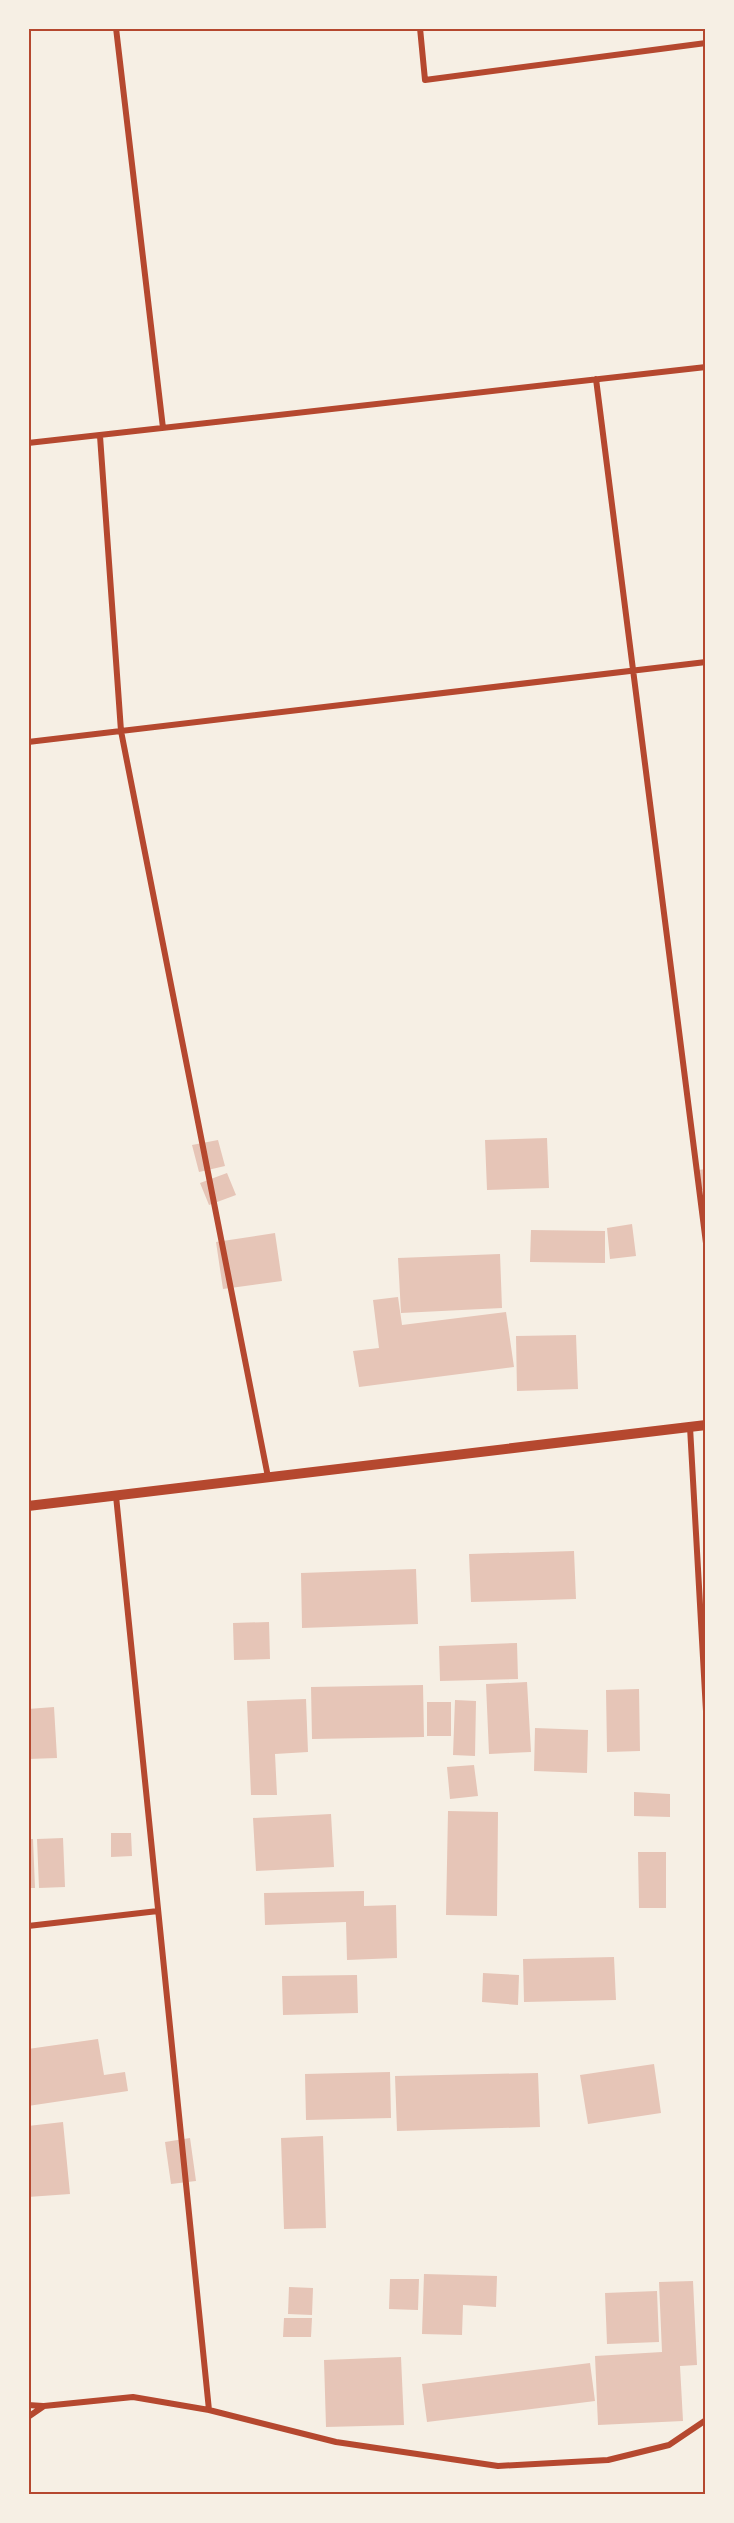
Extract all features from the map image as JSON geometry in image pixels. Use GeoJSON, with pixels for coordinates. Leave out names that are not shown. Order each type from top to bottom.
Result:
{"type":"FeatureCollection","features":[{"type":"Feature","properties":{"kind":"street"},"geometry":{"type":"LineString","coordinates":[[116,28],[163,428]]}},
{"type":"Feature","properties":{"kind":"street"},"geometry":{"type":"LineString","coordinates":[[420,28],[425,80],[705,43]]}},
{"type":"Feature","properties":{"kind":"street"},"geometry":{"type":"LineString","coordinates":[[28,443],[705,367]]}},
{"type":"Feature","properties":{"kind":"street"},"geometry":{"type":"LineString","coordinates":[[596,380],[705,1243]]}},
{"type":"Feature","properties":{"kind":"street"},"geometry":{"type":"LineString","coordinates":[[100,435],[121,731],[268,1477]]}},
{"type":"Feature","properties":{"kind":"street"},"geometry":{"type":"LineString","coordinates":[[28,742],[705,662]]}},
{"type":"Feature","properties":{"kind":"street"},"geometry":{"type":"LineString","coordinates":[[28,1506],[705,1425]]}},
{"type":"Feature","properties":{"kind":"street"},"geometry":{"type":"LineString","coordinates":[[690,1426],[705,1711]]}},
{"type":"Feature","properties":{"kind":"street"},"geometry":{"type":"LineString","coordinates":[[116,1496],[208,2410]]}},
{"type":"Feature","properties":{"kind":"street"},"geometry":{"type":"LineString","coordinates":[[28,1926],[158,1911]]}},
{"type":"Feature","properties":{"kind":"street"},"geometry":{"type":"LineString","coordinates":[[28,2405],[44,2406],[132,2397],[208,2410],[336,2442],[498,2466],[608,2460],[669,2445],[705,2420]]}},
{"type":"Feature","properties":{"kind":"street"},"geometry":{"type":"LineString","coordinates":[[28,2417],[44,2406]]}},
{"type":"Feature","properties":{"kind":"building"},"geometry":{"type":"Polygon","coordinates":[[[547,1138],[549,1188],[487,1190],[485,1140],[547,1138]]]}},
{"type":"Feature","properties":{"kind":"building"},"geometry":{"type":"Polygon","coordinates":[[[218,1140],[225,1166],[199,1172],[192,1145],[218,1140]]]}},
{"type":"Feature","properties":{"kind":"building"},"geometry":{"type":"Polygon","coordinates":[[[706,1169],[706,1190],[699,1190],[698,1170],[706,1169]]]}},
{"type":"Feature","properties":{"kind":"building"},"geometry":{"type":"Polygon","coordinates":[[[227,1173],[236,1195],[209,1205],[200,1183],[227,1173]]]}},
{"type":"Feature","properties":{"kind":"building"},"geometry":{"type":"Polygon","coordinates":[[[632,1224],[636,1256],[610,1259],[607,1228],[632,1224]]]}},
{"type":"Feature","properties":{"kind":"building"},"geometry":{"type":"Polygon","coordinates":[[[531,1230],[605,1231],[605,1263],[530,1262],[531,1230]]]}},
{"type":"Feature","properties":{"kind":"building"},"geometry":{"type":"Polygon","coordinates":[[[275,1233],[282,1281],[223,1289],[216,1242],[275,1233]]]}},
{"type":"Feature","properties":{"kind":"building"},"geometry":{"type":"Polygon","coordinates":[[[500,1254],[502,1308],[401,1313],[398,1258],[500,1254]]]}},
{"type":"Feature","properties":{"kind":"building"},"geometry":{"type":"Polygon","coordinates":[[[398,1297],[402,1325],[506,1312],[514,1367],[359,1387],[353,1351],[379,1348],[373,1300],[398,1297]]]}},
{"type":"Feature","properties":{"kind":"building"},"geometry":{"type":"Polygon","coordinates":[[[576,1335],[578,1389],[517,1391],[516,1336],[576,1335]]]}},
{"type":"Feature","properties":{"kind":"building"},"geometry":{"type":"Polygon","coordinates":[[[574,1551],[576,1599],[471,1602],[469,1554],[574,1551]]]}},
{"type":"Feature","properties":{"kind":"building"},"geometry":{"type":"Polygon","coordinates":[[[416,1569],[418,1624],[302,1628],[301,1573],[416,1569]]]}},
{"type":"Feature","properties":{"kind":"building"},"geometry":{"type":"Polygon","coordinates":[[[269,1622],[270,1659],[234,1660],[233,1623],[269,1622]]]}},
{"type":"Feature","properties":{"kind":"building"},"geometry":{"type":"Polygon","coordinates":[[[517,1643],[518,1679],[440,1681],[439,1646],[517,1643]]]}},
{"type":"Feature","properties":{"kind":"building"},"geometry":{"type":"Polygon","coordinates":[[[527,1682],[531,1752],[489,1754],[486,1684],[527,1682]]]}},
{"type":"Feature","properties":{"kind":"building"},"geometry":{"type":"Polygon","coordinates":[[[423,1685],[424,1737],[312,1739],[311,1687],[423,1685]]]}},
{"type":"Feature","properties":{"kind":"building"},"geometry":{"type":"Polygon","coordinates":[[[639,1689],[640,1751],[607,1752],[606,1690],[639,1689]]]}},
{"type":"Feature","properties":{"kind":"building"},"geometry":{"type":"Polygon","coordinates":[[[306,1699],[308,1752],[275,1754],[277,1795],[251,1795],[247,1701],[306,1699]]]}},
{"type":"Feature","properties":{"kind":"building"},"geometry":{"type":"Polygon","coordinates":[[[455,1700],[476,1701],[475,1756],[453,1755],[455,1700]]]}},
{"type":"Feature","properties":{"kind":"building"},"geometry":{"type":"Polygon","coordinates":[[[427,1702],[451,1702],[451,1736],[427,1736],[427,1702]]]}},
{"type":"Feature","properties":{"kind":"building"},"geometry":{"type":"Polygon","coordinates":[[[54,1707],[57,1758],[28,1759],[28,1709],[54,1707]]]}},
{"type":"Feature","properties":{"kind":"building"},"geometry":{"type":"Polygon","coordinates":[[[535,1728],[588,1730],[587,1773],[534,1771],[535,1728]]]}},
{"type":"Feature","properties":{"kind":"building"},"geometry":{"type":"Polygon","coordinates":[[[474,1765],[478,1796],[450,1799],[447,1767],[474,1765]]]}},
{"type":"Feature","properties":{"kind":"building"},"geometry":{"type":"Polygon","coordinates":[[[634,1792],[670,1794],[670,1817],[634,1816],[634,1792]]]}},
{"type":"Feature","properties":{"kind":"building"},"geometry":{"type":"Polygon","coordinates":[[[448,1811],[498,1812],[497,1916],[446,1915],[448,1811]]]}},
{"type":"Feature","properties":{"kind":"building"},"geometry":{"type":"Polygon","coordinates":[[[331,1814],[334,1867],[256,1871],[253,1818],[331,1814]]]}},
{"type":"Feature","properties":{"kind":"building"},"geometry":{"type":"Polygon","coordinates":[[[111,1833],[131,1833],[132,1856],[111,1857],[111,1833]]]}},
{"type":"Feature","properties":{"kind":"building"},"geometry":{"type":"Polygon","coordinates":[[[63,1838],[65,1887],[39,1888],[37,1839],[63,1838]]]}},
{"type":"Feature","properties":{"kind":"building"},"geometry":{"type":"Polygon","coordinates":[[[28,1839],[33,1839],[35,1888],[28,1888],[28,1839]]]}},
{"type":"Feature","properties":{"kind":"building"},"geometry":{"type":"Polygon","coordinates":[[[638,1852],[666,1852],[666,1908],[639,1908],[638,1852]]]}},
{"type":"Feature","properties":{"kind":"building"},"geometry":{"type":"Polygon","coordinates":[[[364,1891],[364,1906],[396,1905],[397,1958],[347,1960],[346,1922],[265,1925],[264,1893],[364,1891]]]}},
{"type":"Feature","properties":{"kind":"building"},"geometry":{"type":"Polygon","coordinates":[[[614,1957],[616,2000],[524,2002],[523,1959],[614,1957]]]}},
{"type":"Feature","properties":{"kind":"building"},"geometry":{"type":"Polygon","coordinates":[[[483,1973],[519,1975],[518,2005],[482,2002],[483,1973]]]}},
{"type":"Feature","properties":{"kind":"building"},"geometry":{"type":"Polygon","coordinates":[[[357,1975],[358,2013],[283,2015],[282,1976],[357,1975]]]}},
{"type":"Feature","properties":{"kind":"building"},"geometry":{"type":"Polygon","coordinates":[[[98,2039],[104,2075],[125,2072],[128,2091],[28,2106],[28,2049],[98,2039]]]}},
{"type":"Feature","properties":{"kind":"building"},"geometry":{"type":"Polygon","coordinates":[[[654,2064],[661,2113],[588,2124],[580,2075],[654,2064]]]}},
{"type":"Feature","properties":{"kind":"building"},"geometry":{"type":"Polygon","coordinates":[[[390,2072],[391,2118],[306,2120],[305,2074],[390,2072]]]}},
{"type":"Feature","properties":{"kind":"building"},"geometry":{"type":"Polygon","coordinates":[[[538,2073],[540,2127],[397,2131],[395,2076],[538,2073]]]}},
{"type":"Feature","properties":{"kind":"building"},"geometry":{"type":"Polygon","coordinates":[[[63,2122],[70,2194],[28,2197],[28,2126],[63,2122]]]}},
{"type":"Feature","properties":{"kind":"building"},"geometry":{"type":"Polygon","coordinates":[[[323,2136],[326,2228],[284,2229],[281,2138],[323,2136]]]}},
{"type":"Feature","properties":{"kind":"building"},"geometry":{"type":"Polygon","coordinates":[[[190,2138],[196,2181],[171,2184],[165,2142],[190,2138]]]}},
{"type":"Feature","properties":{"kind":"building"},"geometry":{"type":"Polygon","coordinates":[[[424,2274],[497,2276],[496,2307],[463,2305],[462,2335],[422,2334],[424,2274]]]}},
{"type":"Feature","properties":{"kind":"building"},"geometry":{"type":"Polygon","coordinates":[[[390,2279],[419,2279],[418,2310],[389,2309],[390,2279]]]}},
{"type":"Feature","properties":{"kind":"building"},"geometry":{"type":"Polygon","coordinates":[[[693,2281],[697,2365],[680,2366],[683,2421],[598,2425],[595,2356],[662,2352],[659,2282],[693,2281]]]}},
{"type":"Feature","properties":{"kind":"building"},"geometry":{"type":"Polygon","coordinates":[[[289,2287],[313,2288],[312,2315],[288,2314],[289,2287]]]}},
{"type":"Feature","properties":{"kind":"building"},"geometry":{"type":"Polygon","coordinates":[[[657,2291],[659,2342],[607,2344],[605,2293],[657,2291]]]}},
{"type":"Feature","properties":{"kind":"building"},"geometry":{"type":"Polygon","coordinates":[[[284,2318],[312,2318],[311,2337],[283,2337],[284,2318]]]}},
{"type":"Feature","properties":{"kind":"building"},"geometry":{"type":"Polygon","coordinates":[[[401,2357],[404,2425],[326,2427],[324,2360],[401,2357]]]}},
{"type":"Feature","properties":{"kind":"building"},"geometry":{"type":"Polygon","coordinates":[[[590,2363],[595,2401],[427,2422],[422,2384],[590,2363]]]}}]}
